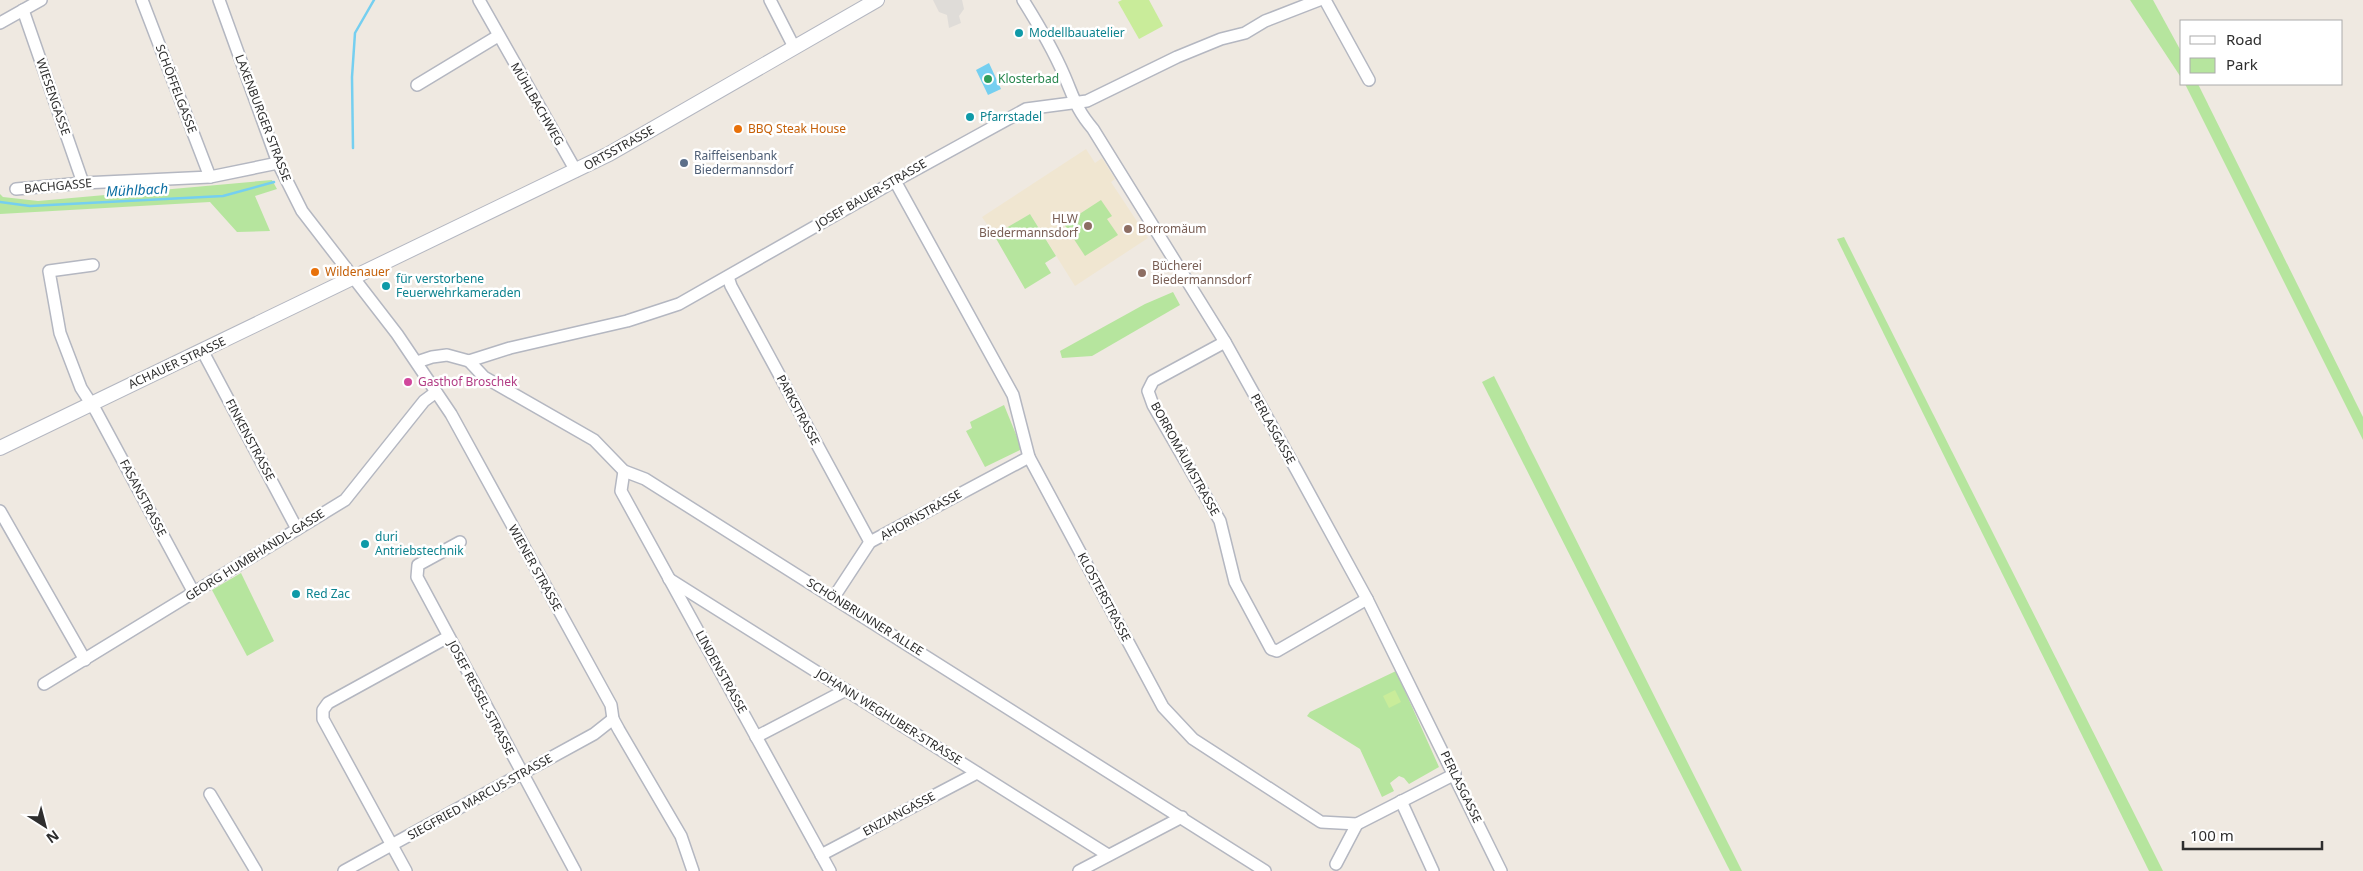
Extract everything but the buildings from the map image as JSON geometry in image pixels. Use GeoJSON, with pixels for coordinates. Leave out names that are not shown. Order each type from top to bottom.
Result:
{"type":"FeatureCollection","features":[{"type":"Feature","properties":{"kind":"street"},"geometry":{"type":"LineString","coordinates":[[0,23],[41,0]]}},
{"type":"Feature","properties":{"kind":"street","name":"SCHÖFFELGASSE"},"geometry":{"type":"LineString","coordinates":[[142,0],[210,177]]}},
{"type":"Feature","properties":{"kind":"street","name":"LAXENBURGER STRASSE"},"geometry":{"type":"LineString","coordinates":[[219,0],[278,163],[302,211],[353,278]]}},
{"type":"Feature","properties":{"kind":"street","name":"MÜHLBACHWEG"},"geometry":{"type":"LineString","coordinates":[[479,0],[576,171]]}},
{"type":"Feature","properties":{"kind":"street"},"geometry":{"type":"LineString","coordinates":[[770,0],[794,46]]}},
{"type":"Feature","properties":{"kind":"street","name":"ORTSSTRASSE"},"geometry":{"type":"LineString","coordinates":[[353,278],[609,154],[877,0]]}},
{"type":"Feature","properties":{"kind":"street","name":"PERLASGASSE"},"geometry":{"type":"LineString","coordinates":[[1023,0],[1038,24],[1063,73],[1075,104],[1097,135],[1225,342],[1367,599],[1456,774],[1501,871]]}},
{"type":"Feature","properties":{"kind":"street","name":"JOSEF BAUER-STRASSE"},"geometry":{"type":"LineString","coordinates":[[469,361],[510,348],[627,321],[679,304],[1026,109],[1087,101],[1177,56],[1221,39],[1245,34],[1264,21],[1319,0]]}},
{"type":"Feature","properties":{"kind":"street"},"geometry":{"type":"LineString","coordinates":[[1325,0],[1369,80]]}},
{"type":"Feature","properties":{"kind":"street","name":"WIESENGASSE"},"geometry":{"type":"LineString","coordinates":[[23,10],[83,183]]}},
{"type":"Feature","properties":{"kind":"street"},"geometry":{"type":"LineString","coordinates":[[417,85],[498,36]]}},
{"type":"Feature","properties":{"kind":"street","name":"BACHGASSE"},"geometry":{"type":"LineString","coordinates":[[16,189],[83,183],[210,177],[278,163]]}},
{"type":"Feature","properties":{"kind":"street","name":"KLOSTERSTRASSE"},"geometry":{"type":"LineString","coordinates":[[895,181],[1013,395],[1029,457],[1163,707],[1193,739],[1321,822],[1357,824]]}},
{"type":"Feature","properties":{"kind":"street","name":"FASANSTRASSE"},"geometry":{"type":"LineString","coordinates":[[93,265],[49,271],[60,333],[81,388],[91,403],[194,593]]}},
{"type":"Feature","properties":{"kind":"street","name":"PARKSTRASSE"},"geometry":{"type":"LineString","coordinates":[[728,277],[870,542]]}},
{"type":"Feature","properties":{"kind":"street","name":"ACHAUER STRASSE"},"geometry":{"type":"LineString","coordinates":[[0,448],[91,403],[203,352],[353,278]]}},
{"type":"Feature","properties":{"kind":"street","name":"WIENER STRASSE"},"geometry":{"type":"LineString","coordinates":[[353,278],[397,334],[456,422],[611,705],[613,719],[681,836],[693,871]]}},
{"type":"Feature","properties":{"kind":"street","name":"BORROMÄUMSTRASSE"},"geometry":{"type":"LineString","coordinates":[[1225,342],[1153,381],[1148,391],[1153,405],[1220,521],[1235,582],[1271,649],[1277,651],[1367,599]]}},
{"type":"Feature","properties":{"kind":"street","name":"FINKENSTRASSE"},"geometry":{"type":"LineString","coordinates":[[203,352],[297,529]]}},
{"type":"Feature","properties":{"kind":"street"},"geometry":{"type":"LineString","coordinates":[[417,362],[432,356],[447,355],[469,361]]}},
{"type":"Feature","properties":{"kind":"street","name":"SCHÖNBRUNNER ALLEE"},"geometry":{"type":"LineString","coordinates":[[469,361],[484,377],[594,440],[624,471],[645,479],[1265,871]]}},
{"type":"Feature","properties":{"kind":"street","name":"GEORG HUMBHANDL-GASSE"},"geometry":{"type":"LineString","coordinates":[[44,684],[345,500],[424,401],[436,392]]}},
{"type":"Feature","properties":{"kind":"street","name":"AHORNSTRASSE"},"geometry":{"type":"LineString","coordinates":[[834,597],[870,542],[1029,457]]}},
{"type":"Feature","properties":{"kind":"street","name":"LINDENSTRASSE"},"geometry":{"type":"LineString","coordinates":[[624,471],[621,491],[830,871]]}},
{"type":"Feature","properties":{"kind":"street"},"geometry":{"type":"LineString","coordinates":[[0,511],[85,660]]}},
{"type":"Feature","properties":{"kind":"street","name":"JOSEF RESSEL-STRASSE"},"geometry":{"type":"LineString","coordinates":[[460,542],[418,565],[417,577],[447,629],[448,637],[575,871]]}},
{"type":"Feature","properties":{"kind":"street","name":"JOHANN WEGHUBER-STRASSE"},"geometry":{"type":"LineString","coordinates":[[670,579],[1108,856]]}},
{"type":"Feature","properties":{"kind":"street"},"geometry":{"type":"LineString","coordinates":[[406,871],[323,718],[323,710],[328,703],[448,637]]}},
{"type":"Feature","properties":{"kind":"street"},"geometry":{"type":"LineString","coordinates":[[756,738],[846,690]]}},
{"type":"Feature","properties":{"kind":"street","name":"SIEGFRIED MARCUS-STRASSE"},"geometry":{"type":"LineString","coordinates":[[344,871],[594,734],[613,719]]}},
{"type":"Feature","properties":{"kind":"street","name":"ENZIANGASSE"},"geometry":{"type":"LineString","coordinates":[[821,855],[977,773]]}},
{"type":"Feature","properties":{"kind":"street"},"geometry":{"type":"LineString","coordinates":[[1336,864],[1357,824],[1456,774]]}},
{"type":"Feature","properties":{"kind":"street"},"geometry":{"type":"LineString","coordinates":[[210,794],[256,871]]}},
{"type":"Feature","properties":{"kind":"street"},"geometry":{"type":"LineString","coordinates":[[1401,801],[1433,871]]}},
{"type":"Feature","properties":{"kind":"street"},"geometry":{"type":"LineString","coordinates":[[1079,871],[1182,817]]}},
{"type":"Feature","properties":{"kind":"shaded area"},"geometry":{"type":"Polygon","coordinates":[[[933,0],[962,0],[964,9],[959,16],[961,23],[949,28],[947,15],[939,12],[933,0]]]}},
{"type":"Feature","properties":{"kind":"shaded area","name":"HLW Biedermannsdorf"},"geometry":{"type":"Polygon","coordinates":[[[1086,149],[1095,163],[1102,158],[1115,179],[1111,182],[1148,238],[1075,286],[1030,214],[994,235],[982,217],[1086,149]]]}},
{"type":"Feature","properties":{"kind":"green space"},"geometry":{"type":"Polygon","coordinates":[[[1122,0],[1149,0],[1163,26],[1139,39],[1118,2],[1122,0]]]}},
{"type":"Feature","properties":{"kind":"green space"},"geometry":{"type":"Polygon","coordinates":[[[2130,0],[2153,0],[2180,49],[2180,76],[2130,0]]]}},
{"type":"Feature","properties":{"kind":"green space"},"geometry":{"type":"Polygon","coordinates":[[[2186,85],[2198,85],[2363,417],[2363,440],[2186,85]]]}},
{"type":"Feature","properties":{"kind":"green space"},"geometry":{"type":"Polygon","coordinates":[[[272,180],[277,189],[255,196],[270,231],[237,232],[210,202],[0,214],[0,194],[3,197],[38,201],[272,180]]]}},
{"type":"Feature","properties":{"kind":"green space"},"geometry":{"type":"Polygon","coordinates":[[[1101,200],[1112,216],[1107,219],[1118,235],[1085,256],[1064,224],[1101,200]]]}},
{"type":"Feature","properties":{"kind":"green space"},"geometry":{"type":"Polygon","coordinates":[[[1030,214],[1056,256],[1045,263],[1051,273],[1025,289],[994,235],[1030,214]]]}},
{"type":"Feature","properties":{"kind":"green space"},"geometry":{"type":"Polygon","coordinates":[[[1844,237],[2163,871],[2149,871],[1837,239],[1844,237]]]}},
{"type":"Feature","properties":{"kind":"green space"},"geometry":{"type":"Polygon","coordinates":[[[1173,292],[1180,305],[1092,356],[1062,358],[1060,351],[1145,304],[1173,292]]]}},
{"type":"Feature","properties":{"kind":"green space"},"geometry":{"type":"Polygon","coordinates":[[[1494,376],[1742,871],[1730,871],[1482,382],[1494,376]]]}},
{"type":"Feature","properties":{"kind":"green space"},"geometry":{"type":"Polygon","coordinates":[[[1004,405],[1022,449],[985,467],[966,431],[972,428],[970,422],[1004,405]]]}},
{"type":"Feature","properties":{"kind":"green space"},"geometry":{"type":"Polygon","coordinates":[[[241,573],[274,641],[247,656],[212,590],[241,573]]]}},
{"type":"Feature","properties":{"kind":"green space"},"geometry":{"type":"Polygon","coordinates":[[[1396,671],[1439,767],[1409,784],[1404,778],[1399,776],[1390,783],[1394,791],[1382,797],[1360,749],[1307,716],[1310,712],[1396,671]]]}},
{"type":"Feature","properties":{"kind":"green space"},"geometry":{"type":"Polygon","coordinates":[[[1395,690],[1401,702],[1389,708],[1383,696],[1395,690]]]}},
{"type":"Feature","properties":{"kind":"water","name":"Klosterbad"},"geometry":{"type":"Polygon","coordinates":[[[989,63],[1001,89],[988,95],[976,70],[989,63]]]}},
{"type":"Feature","properties":{"kind":"waterway","name":"Mühlbach"},"geometry":{"type":"LineString","coordinates":[[353,148],[352,77],[355,33],[374,0]]}},
{"type":"Feature","properties":{"kind":"waterway","name":"Mühlbach"},"geometry":{"type":"LineString","coordinates":[[0,202],[30,206],[223,196],[274,182]]}},
{"type":"Feature","properties":{"kind":"place","name":"Modellbauatelier"},"geometry":{"type":"Point","coordinates":[1019,33]}},
{"type":"Feature","properties":{"kind":"place","name":"Klosterbad"},"geometry":{"type":"Point","coordinates":[988,79]}},
{"type":"Feature","properties":{"kind":"place","name":"Pfarrstadel"},"geometry":{"type":"Point","coordinates":[970,117]}},
{"type":"Feature","properties":{"kind":"place","name":"BBQ Steak House"},"geometry":{"type":"Point","coordinates":[738,129]}},
{"type":"Feature","properties":{"kind":"place","name":"Raiffeisenbank Biedermannsdorf"},"geometry":{"type":"Point","coordinates":[684,163]}},
{"type":"Feature","properties":{"kind":"place","name":"HLW Biedermannsdorf"},"geometry":{"type":"Point","coordinates":[1088,226]}},
{"type":"Feature","properties":{"kind":"place","name":"Borromäum"},"geometry":{"type":"Point","coordinates":[1128,229]}},
{"type":"Feature","properties":{"kind":"place","name":"Wildenauer"},"geometry":{"type":"Point","coordinates":[315,272]}},
{"type":"Feature","properties":{"kind":"place","name":"Bücherei Biedermannsdorf"},"geometry":{"type":"Point","coordinates":[1142,273]}},
{"type":"Feature","properties":{"kind":"place","name":"für verstorbene Feuerwehrkameraden"},"geometry":{"type":"Point","coordinates":[386,286]}},
{"type":"Feature","properties":{"kind":"place","name":"Gasthof Broschek"},"geometry":{"type":"Point","coordinates":[408,382]}},
{"type":"Feature","properties":{"kind":"place","name":"duri Antriebstechnik"},"geometry":{"type":"Point","coordinates":[365,544]}},
{"type":"Feature","properties":{"kind":"place","name":"Red Zac"},"geometry":{"type":"Point","coordinates":[296,594]}}]}
